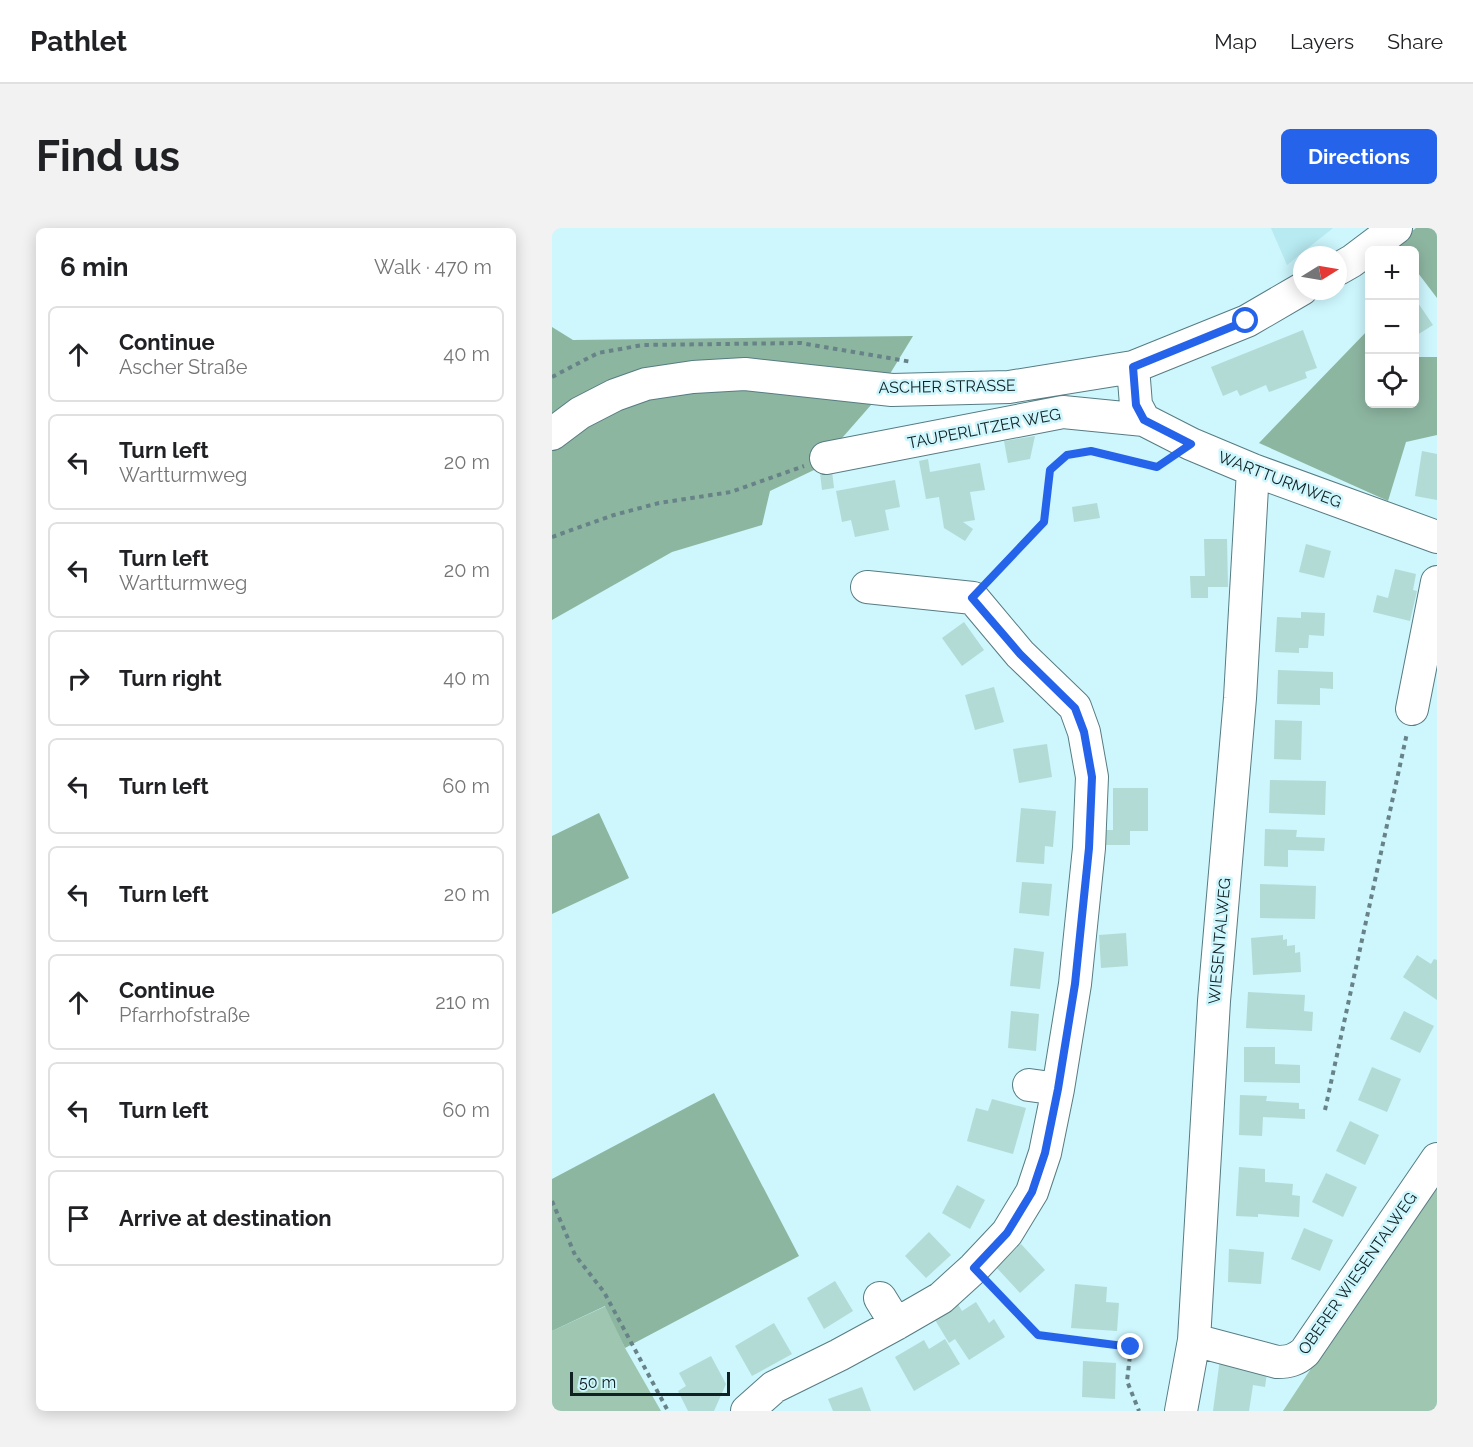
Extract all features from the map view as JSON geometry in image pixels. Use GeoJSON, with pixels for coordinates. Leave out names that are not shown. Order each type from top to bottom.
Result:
{"type":"FeatureCollection","features":[{"type":"Feature","properties":{"kind":"street"},"geometry":{"type":"LineString","coordinates":[[1347,264],[1396,228]]}},
{"type":"Feature","properties":{"kind":"street","name":"ASCHER STRASSE"},"geometry":{"type":"LineString","coordinates":[[552,434],[580,413],[615,395],[646,384],[693,377],[745,374],[892,390],[1009,387],[1133,367],[1246,321],[1293,294]]}},
{"type":"Feature","properties":{"kind":"street"},"geometry":{"type":"LineString","coordinates":[[1133,367],[1136,405],[1144,420]]}},
{"type":"Feature","properties":{"kind":"street","name":"TAUPERLITZER WEG"},"geometry":{"type":"LineString","coordinates":[[826,458],[1063,412],[1144,420]]}},
{"type":"Feature","properties":{"kind":"street","name":"WARTTURMWEG"},"geometry":{"type":"LineString","coordinates":[[1144,420],[1191,444],[1253,470],[1437,537]]}},
{"type":"Feature","properties":{"kind":"street","name":"WIESENTALWEG"},"geometry":{"type":"LineString","coordinates":[[1181,1411],[1194,1340],[1214,1001],[1240,698],[1253,470]]}},
{"type":"Feature","properties":{"kind":"street"},"geometry":{"type":"LineString","coordinates":[[1412,709],[1437,582]]}},
{"type":"Feature","properties":{"kind":"street"},"geometry":{"type":"LineString","coordinates":[[747,1411],[774,1387],[839,1355],[888,1311],[941,1298],[1007,1233],[1032,1192],[1045,1153],[1044,1087],[1075,984],[1089,848],[1092,777],[1084,732],[1075,708],[1020,654],[972,598],[867,587]]}},
{"type":"Feature","properties":{"kind":"street","name":"OBERER WIESENTALWEG"},"geometry":{"type":"LineString","coordinates":[[1194,1340],[1277,1362],[1297,1359],[1305,1352],[1437,1159]]}},
{"type":"Feature","properties":{"kind":"path"},"geometry":{"type":"LineString","coordinates":[[972,598],[1044,522],[1050,470],[1067,455],[1091,451],[1157,467],[1191,444]]}},
{"type":"Feature","properties":{"kind":"path"},"geometry":{"type":"LineString","coordinates":[[552,537],[614,515],[659,503],[731,492],[826,458]]}},
{"type":"Feature","properties":{"kind":"path"},"geometry":{"type":"LineString","coordinates":[[1325,1110],[1412,709]]}},
{"type":"Feature","properties":{"kind":"path"},"geometry":{"type":"LineString","coordinates":[[552,1201],[575,1255],[604,1292],[668,1411]]}},
{"type":"Feature","properties":{"kind":"path"},"geometry":{"type":"LineString","coordinates":[[974,1268],[1038,1335],[1131,1347],[1127,1381],[1139,1411]]}},
{"type":"Feature","properties":{"kind":"shaded area"},"geometry":{"type":"Polygon","coordinates":[[[1271,228],[1333,228],[1311,246],[1293,246],[1293,260],[1287,265],[1271,228]]]}},
{"type":"Feature","properties":{"kind":"green space"},"geometry":{"type":"Polygon","coordinates":[[[1416,228],[1437,228],[1437,298],[1419,274],[1419,246],[1397,246],[1395,244],[1416,228]]]}},
{"type":"Feature","properties":{"kind":"green space"},"geometry":{"type":"Polygon","coordinates":[[[552,327],[573,340],[913,336],[871,405],[814,470],[770,491],[762,525],[672,552],[552,620],[552,327]]]}},
{"type":"Feature","properties":{"kind":"green space"},"geometry":{"type":"Polygon","coordinates":[[[1365,333],[1365,408],[1419,408],[1419,357],[1437,357],[1437,435],[1406,442],[1388,501],[1259,443],[1365,333]]]}},
{"type":"Feature","properties":{"kind":"green space"},"geometry":{"type":"Polygon","coordinates":[[[599,813],[629,878],[552,914],[552,836],[599,813]]]}},
{"type":"Feature","properties":{"kind":"green space"},"geometry":{"type":"Polygon","coordinates":[[[714,1093],[799,1256],[625,1348],[605,1306],[552,1331],[552,1179],[714,1093]]]}},
{"type":"Feature","properties":{"kind":"green space"},"geometry":{"type":"Polygon","coordinates":[[[1437,1178],[1437,1411],[1283,1411],[1437,1178]]]}},
{"type":"Feature","properties":{"kind":"green space"},"geometry":{"type":"Polygon","coordinates":[[[606,1306],[625,1348],[661,1411],[552,1411],[552,1331],[606,1306]]]}},
{"type":"Feature","properties":{"kind":"building"},"geometry":{"type":"Polygon","coordinates":[[[1419,304],[1433,325],[1419,334],[1419,304]]]}},
{"type":"Feature","properties":{"kind":"building"},"geometry":{"type":"Polygon","coordinates":[[[1303,330],[1317,368],[1305,372],[1307,378],[1269,392],[1266,385],[1240,396],[1237,390],[1223,396],[1211,367],[1303,330]]]}},
{"type":"Feature","properties":{"kind":"building"},"geometry":{"type":"Polygon","coordinates":[[[1035,436],[1030,459],[1008,463],[1004,441],[1035,436]]]}},
{"type":"Feature","properties":{"kind":"building"},"geometry":{"type":"Polygon","coordinates":[[[1422,451],[1437,454],[1437,500],[1415,496],[1422,451]]]}},
{"type":"Feature","properties":{"kind":"building"},"geometry":{"type":"Polygon","coordinates":[[[928,459],[930,472],[980,463],[985,490],[970,492],[975,520],[963,522],[973,529],[965,541],[944,528],[939,497],[926,499],[919,461],[928,459]]]}},
{"type":"Feature","properties":{"kind":"building"},"geometry":{"type":"Polygon","coordinates":[[[832,471],[834,488],[822,490],[820,473],[832,471]]]}},
{"type":"Feature","properties":{"kind":"building"},"geometry":{"type":"Polygon","coordinates":[[[895,480],[900,507],[885,510],[889,530],[855,537],[851,520],[842,522],[836,491],[895,480]]]}},
{"type":"Feature","properties":{"kind":"building"},"geometry":{"type":"Polygon","coordinates":[[[1097,503],[1100,518],[1074,522],[1072,507],[1097,503]]]}},
{"type":"Feature","properties":{"kind":"building"},"geometry":{"type":"Polygon","coordinates":[[[1204,539],[1227,539],[1228,587],[1208,587],[1208,598],[1191,598],[1190,576],[1205,576],[1204,539]]]}},
{"type":"Feature","properties":{"kind":"building"},"geometry":{"type":"Polygon","coordinates":[[[1306,544],[1331,551],[1324,578],[1299,572],[1306,544]]]}},
{"type":"Feature","properties":{"kind":"building"},"geometry":{"type":"Polygon","coordinates":[[[1395,569],[1416,574],[1413,590],[1417,591],[1410,621],[1373,612],[1377,595],[1388,598],[1395,569]]]}},
{"type":"Feature","properties":{"kind":"building"},"geometry":{"type":"Polygon","coordinates":[[[1301,612],[1325,613],[1324,636],[1309,635],[1308,648],[1299,648],[1299,653],[1275,652],[1277,617],[1301,618],[1301,612]]]}},
{"type":"Feature","properties":{"kind":"building"},"geometry":{"type":"Polygon","coordinates":[[[964,622],[984,650],[962,666],[942,638],[964,622]]]}},
{"type":"Feature","properties":{"kind":"building"},"geometry":{"type":"Polygon","coordinates":[[[1278,670],[1333,672],[1333,689],[1320,688],[1320,705],[1277,704],[1278,670]]]}},
{"type":"Feature","properties":{"kind":"building"},"geometry":{"type":"Polygon","coordinates":[[[994,687],[1004,722],[975,730],[965,695],[994,687]]]}},
{"type":"Feature","properties":{"kind":"building"},"geometry":{"type":"Polygon","coordinates":[[[1275,720],[1302,721],[1301,760],[1274,759],[1275,720]]]}},
{"type":"Feature","properties":{"kind":"building"},"geometry":{"type":"Polygon","coordinates":[[[1047,744],[1052,777],[1019,783],[1013,749],[1047,744]]]}},
{"type":"Feature","properties":{"kind":"building"},"geometry":{"type":"Polygon","coordinates":[[[1270,780],[1326,781],[1325,815],[1269,813],[1270,780]]]}},
{"type":"Feature","properties":{"kind":"building"},"geometry":{"type":"Polygon","coordinates":[[[1113,788],[1148,788],[1148,831],[1130,831],[1130,845],[1106,845],[1106,830],[1113,830],[1113,788]]]}},
{"type":"Feature","properties":{"kind":"building"},"geometry":{"type":"Polygon","coordinates":[[[1021,808],[1056,811],[1053,847],[1045,846],[1044,864],[1016,862],[1021,808]]]}},
{"type":"Feature","properties":{"kind":"building"},"geometry":{"type":"Polygon","coordinates":[[[1265,829],[1297,830],[1296,837],[1325,838],[1324,851],[1288,850],[1288,867],[1264,866],[1265,829]]]}},
{"type":"Feature","properties":{"kind":"building"},"geometry":{"type":"Polygon","coordinates":[[[1022,882],[1052,884],[1049,916],[1019,913],[1022,882]]]}},
{"type":"Feature","properties":{"kind":"building"},"geometry":{"type":"Polygon","coordinates":[[[1260,884],[1316,886],[1315,919],[1260,918],[1260,884]]]}},
{"type":"Feature","properties":{"kind":"building"},"geometry":{"type":"Polygon","coordinates":[[[1126,933],[1128,966],[1101,968],[1099,935],[1126,933]]]}},
{"type":"Feature","properties":{"kind":"building"},"geometry":{"type":"Polygon","coordinates":[[[1283,935],[1283,940],[1287,939],[1287,946],[1295,945],[1295,953],[1300,952],[1301,972],[1253,975],[1251,938],[1283,935]]]}},
{"type":"Feature","properties":{"kind":"building"},"geometry":{"type":"Polygon","coordinates":[[[1014,948],[1044,952],[1040,989],[1010,986],[1014,948]]]}},
{"type":"Feature","properties":{"kind":"building"},"geometry":{"type":"Polygon","coordinates":[[[1417,955],[1431,964],[1434,959],[1437,960],[1437,1000],[1403,977],[1417,955]]]}},
{"type":"Feature","properties":{"kind":"building"},"geometry":{"type":"Polygon","coordinates":[[[1248,992],[1305,995],[1304,1011],[1313,1012],[1312,1031],[1246,1028],[1248,992]]]}},
{"type":"Feature","properties":{"kind":"building"},"geometry":{"type":"Polygon","coordinates":[[[1011,1011],[1039,1014],[1036,1051],[1008,1048],[1011,1011]]]}},
{"type":"Feature","properties":{"kind":"building"},"geometry":{"type":"Polygon","coordinates":[[[1404,1011],[1434,1026],[1420,1053],[1390,1039],[1404,1011]]]}},
{"type":"Feature","properties":{"kind":"building"},"geometry":{"type":"Polygon","coordinates":[[[1244,1047],[1275,1047],[1275,1064],[1300,1065],[1300,1083],[1244,1082],[1244,1047]]]}},
{"type":"Feature","properties":{"kind":"building"},"geometry":{"type":"Polygon","coordinates":[[[1372,1067],[1401,1079],[1387,1112],[1358,1100],[1372,1067]]]}},
{"type":"Feature","properties":{"kind":"building"},"geometry":{"type":"Polygon","coordinates":[[[1240,1095],[1267,1096],[1266,1101],[1299,1103],[1299,1109],[1305,1109],[1305,1119],[1263,1117],[1262,1136],[1239,1135],[1240,1095]]]}},
{"type":"Feature","properties":{"kind":"building"},"geometry":{"type":"Polygon","coordinates":[[[992,1099],[1026,1108],[1013,1154],[967,1141],[976,1108],[988,1111],[992,1099]]]}},
{"type":"Feature","properties":{"kind":"building"},"geometry":{"type":"Polygon","coordinates":[[[1350,1121],[1379,1135],[1365,1165],[1336,1151],[1350,1121]]]}},
{"type":"Feature","properties":{"kind":"building"},"geometry":{"type":"Polygon","coordinates":[[[1239,1167],[1265,1169],[1265,1182],[1293,1184],[1292,1195],[1300,1196],[1299,1217],[1258,1214],[1258,1217],[1236,1216],[1239,1167]]]}},
{"type":"Feature","properties":{"kind":"building"},"geometry":{"type":"Polygon","coordinates":[[[1326,1173],[1357,1187],[1343,1217],[1312,1202],[1326,1173]]]}},
{"type":"Feature","properties":{"kind":"building"},"geometry":{"type":"Polygon","coordinates":[[[957,1185],[985,1200],[970,1229],[942,1213],[957,1185]]]}},
{"type":"Feature","properties":{"kind":"building"},"geometry":{"type":"Polygon","coordinates":[[[1304,1228],[1333,1240],[1320,1271],[1291,1259],[1304,1228]]]}},
{"type":"Feature","properties":{"kind":"building"},"geometry":{"type":"Polygon","coordinates":[[[929,1232],[951,1255],[926,1278],[905,1256],[929,1232]]]}},
{"type":"Feature","properties":{"kind":"building"},"geometry":{"type":"Polygon","coordinates":[[[1021,1244],[1045,1270],[1020,1293],[996,1267],[1021,1244]]]}},
{"type":"Feature","properties":{"kind":"building"},"geometry":{"type":"Polygon","coordinates":[[[1229,1249],[1264,1252],[1261,1284],[1228,1282],[1229,1249]]]}},
{"type":"Feature","properties":{"kind":"building"},"geometry":{"type":"Polygon","coordinates":[[[835,1281],[853,1311],[824,1329],[807,1298],[835,1281]]]}},
{"type":"Feature","properties":{"kind":"building"},"geometry":{"type":"Polygon","coordinates":[[[1075,1284],[1107,1287],[1106,1302],[1119,1303],[1117,1331],[1071,1328],[1075,1284]]]}},
{"type":"Feature","properties":{"kind":"building"},"geometry":{"type":"Polygon","coordinates":[[[956,1301],[962,1311],[976,1302],[989,1323],[994,1319],[1005,1337],[969,1360],[955,1339],[949,1343],[932,1315],[956,1301]]]}},
{"type":"Feature","properties":{"kind":"building"},"geometry":{"type":"Polygon","coordinates":[[[774,1323],[792,1354],[752,1376],[735,1346],[774,1323]]]}},
{"type":"Feature","properties":{"kind":"building"},"geometry":{"type":"Polygon","coordinates":[[[945,1339],[960,1364],[914,1391],[895,1357],[924,1340],[929,1349],[945,1339]]]}},
{"type":"Feature","properties":{"kind":"building"},"geometry":{"type":"Polygon","coordinates":[[[711,1356],[726,1384],[714,1411],[688,1411],[678,1391],[686,1386],[679,1373],[711,1356]]]}},
{"type":"Feature","properties":{"kind":"building"},"geometry":{"type":"Polygon","coordinates":[[[1220,1359],[1268,1366],[1265,1387],[1253,1385],[1249,1411],[1213,1411],[1220,1359]]]}},
{"type":"Feature","properties":{"kind":"building"},"geometry":{"type":"Polygon","coordinates":[[[1083,1361],[1116,1363],[1115,1399],[1082,1397],[1083,1361]]]}},
{"type":"Feature","properties":{"kind":"building"},"geometry":{"type":"Polygon","coordinates":[[[862,1387],[871,1411],[833,1411],[828,1399],[862,1387]]]}},
{"type":"Feature","properties":{"kind":"route"},"geometry":{"type":"LineString","coordinates":[[1131,1347],[1038,1335],[974,1268],[1007,1233],[1032,1192],[1045,1153],[1075,984],[1089,848],[1092,777],[1084,732],[1075,708],[1020,654],[972,598],[1044,522],[1050,470],[1067,455],[1091,451],[1157,467],[1191,444],[1144,420],[1136,405],[1133,367],[1246,321]]}}]}
